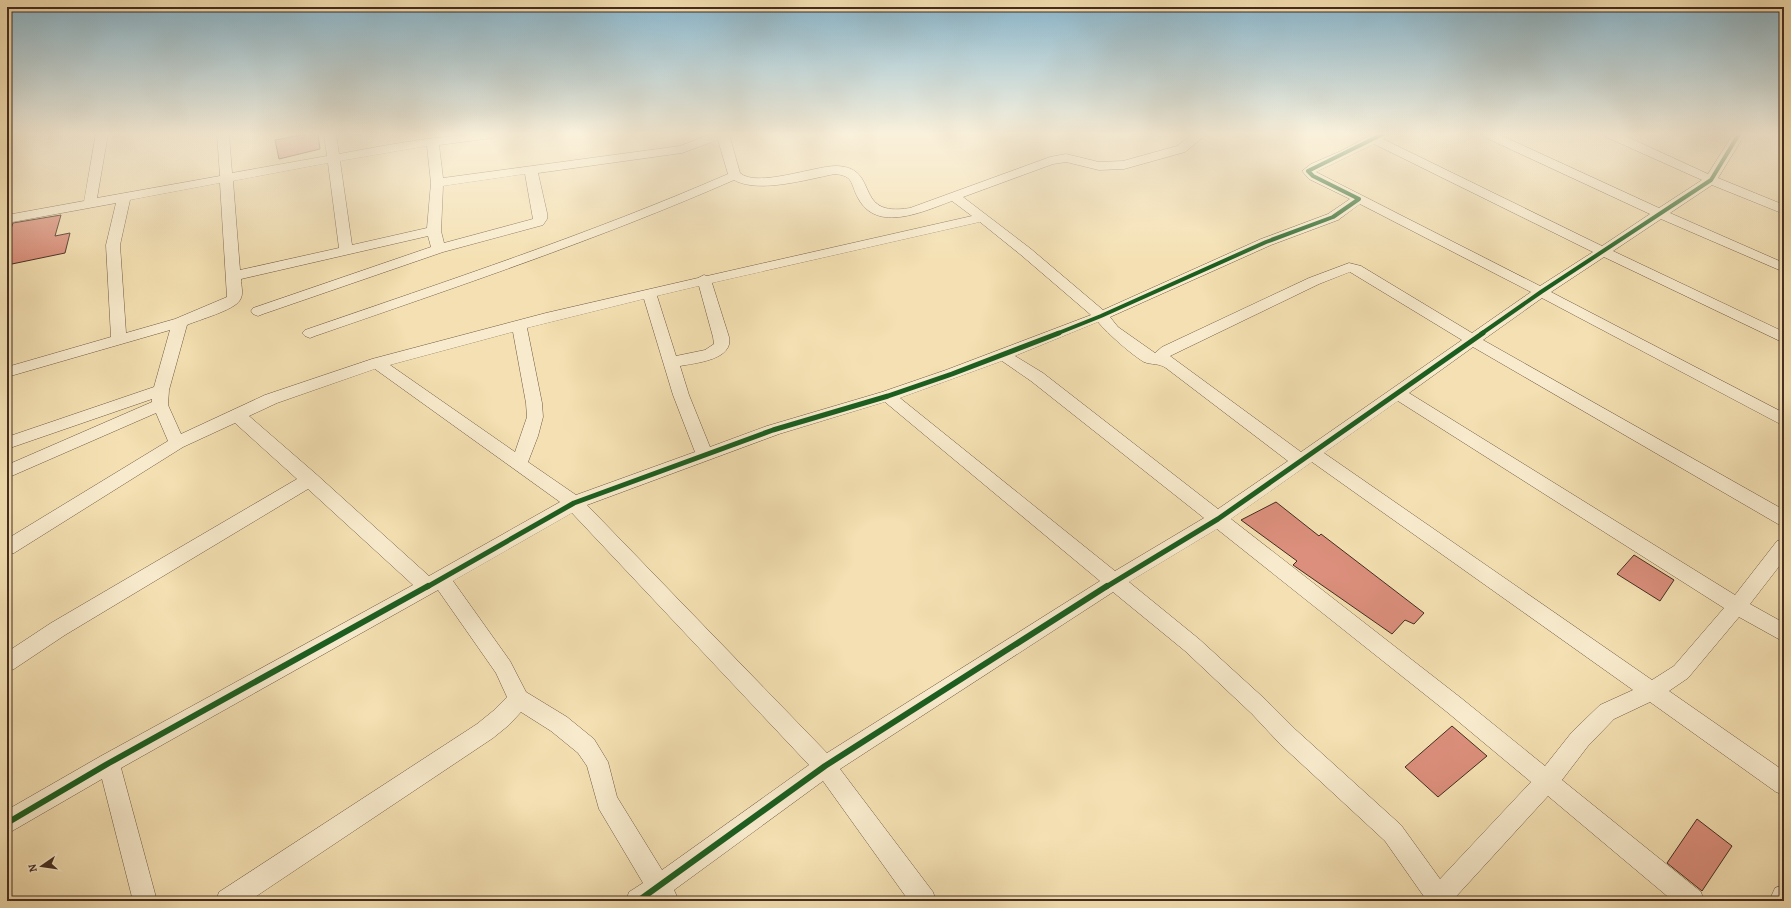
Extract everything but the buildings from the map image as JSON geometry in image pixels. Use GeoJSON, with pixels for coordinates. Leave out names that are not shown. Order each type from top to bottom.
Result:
{"type":"FeatureCollection","features":[{"type":"Feature","properties":{"kind":"street"},"geometry":{"type":"LineString","coordinates":[[90,203],[95,176]]}},
{"type":"Feature","properties":{"kind":"street"},"geometry":{"type":"LineString","coordinates":[[7,219],[230,176]]}},
{"type":"Feature","properties":{"kind":"street"},"geometry":{"type":"LineString","coordinates":[[336,176],[346,250]]}},
{"type":"Feature","properties":{"kind":"street"},"geometry":{"type":"LineString","coordinates":[[436,176],[434,231],[438,249]]}},
{"type":"Feature","properties":{"kind":"street"},"geometry":{"type":"LineString","coordinates":[[437,184],[488,176]]}},
{"type":"Feature","properties":{"kind":"street"},"geometry":{"type":"LineString","coordinates":[[258,311],[438,249],[538,222],[540,219],[540,213],[532,176]]}},
{"type":"Feature","properties":{"kind":"street"},"geometry":{"type":"LineString","coordinates":[[310,333],[535,255],[624,219],[687,196],[732,176]]}},
{"type":"Feature","properties":{"kind":"street"},"geometry":{"type":"LineString","coordinates":[[737,176],[740,179],[750,181],[765,181],[794,176]]}},
{"type":"Feature","properties":{"kind":"street"},"geometry":{"type":"LineString","coordinates":[[854,176],[857,180],[862,193],[873,207],[879,212],[889,215],[913,212],[1008,176]]}},
{"type":"Feature","properties":{"kind":"street"},"geometry":{"type":"LineString","coordinates":[[1314,176],[1541,292],[1784,420]]}},
{"type":"Feature","properties":{"kind":"street"},"geometry":{"type":"LineString","coordinates":[[1457,176],[1602,251],[1784,338]]}},
{"type":"Feature","properties":{"kind":"street"},"geometry":{"type":"LineString","coordinates":[[1580,176],[1784,268]]}},
{"type":"Feature","properties":{"kind":"street"},"geometry":{"type":"LineString","coordinates":[[1704,176],[1784,210]]}},
{"type":"Feature","properties":{"kind":"street"},"geometry":{"type":"LineString","coordinates":[[638,901],[663,894],[825,766],[1115,581],[1218,519],[1541,292],[1659,213],[1712,180],[1714,176]]}},
{"type":"Feature","properties":{"kind":"street"},"geometry":{"type":"LineString","coordinates":[[7,372],[180,322],[231,302],[234,295],[227,177]]}},
{"type":"Feature","properties":{"kind":"street"},"geometry":{"type":"LineString","coordinates":[[954,196],[1026,252],[1114,330],[1150,358],[1163,359],[1171,364],[1305,457],[1652,692],[1784,784]]}},
{"type":"Feature","properties":{"kind":"street"},"geometry":{"type":"LineString","coordinates":[[119,340],[113,245],[124,197]]}},
{"type":"Feature","properties":{"kind":"street"},"geometry":{"type":"LineString","coordinates":[[7,823],[109,763],[435,583],[574,502],[774,430],[888,396],[952,374],[1100,316],[1241,252],[1332,218],[1359,199]]}},
{"type":"Feature","properties":{"kind":"street"},"geometry":{"type":"LineString","coordinates":[[7,548],[177,443],[271,399],[377,363],[519,325],[704,280],[982,218]]}},
{"type":"Feature","properties":{"kind":"street"},"geometry":{"type":"LineString","coordinates":[[233,276],[434,231]]}},
{"type":"Feature","properties":{"kind":"street"},"geometry":{"type":"LineString","coordinates":[[1163,359],[1162,355],[1167,351],[1192,338],[1314,280],[1349,267],[1356,269],[1472,340],[1784,519]]}},
{"type":"Feature","properties":{"kind":"street"},"geometry":{"type":"LineString","coordinates":[[671,362],[710,353],[719,350],[721,346],[721,337],[704,280]]}},
{"type":"Feature","properties":{"kind":"street"},"geometry":{"type":"LineString","coordinates":[[650,293],[681,395],[705,455]]}},
{"type":"Feature","properties":{"kind":"street"},"geometry":{"type":"LineString","coordinates":[[177,443],[160,398],[180,322]]}},
{"type":"Feature","properties":{"kind":"street"},"geometry":{"type":"LineString","coordinates":[[519,325],[534,403],[535,417],[530,436],[519,464]]}},
{"type":"Feature","properties":{"kind":"street"},"geometry":{"type":"LineString","coordinates":[[1002,354],[1037,377],[1454,705],[1692,901]]}},
{"type":"Feature","properties":{"kind":"street"},"geometry":{"type":"LineString","coordinates":[[377,363],[574,502],[825,766],[924,901]]}},
{"type":"Feature","properties":{"kind":"street"},"geometry":{"type":"LineString","coordinates":[[1397,393],[1737,606],[1784,633]]}},
{"type":"Feature","properties":{"kind":"street"},"geometry":{"type":"LineString","coordinates":[[888,396],[1192,644],[1260,707],[1288,737],[1393,833],[1422,872],[1438,900],[1547,781],[1580,739],[1607,712],[1652,692],[1681,672],[1737,606],[1784,546]]}},
{"type":"Feature","properties":{"kind":"street"},"geometry":{"type":"LineString","coordinates":[[7,443],[160,398]]}},
{"type":"Feature","properties":{"kind":"street"},"geometry":{"type":"LineString","coordinates":[[7,472],[160,398]]}},
{"type":"Feature","properties":{"kind":"street"},"geometry":{"type":"LineString","coordinates":[[237,415],[310,479],[435,583],[503,667],[519,698],[559,724],[586,746],[597,762],[607,801],[663,894]]}},
{"type":"Feature","properties":{"kind":"street"},"geometry":{"type":"LineString","coordinates":[[7,663],[58,629],[117,593],[310,479]]}},
{"type":"Feature","properties":{"kind":"street"},"geometry":{"type":"LineString","coordinates":[[228,901],[485,731],[501,718],[519,698]]}},
{"type":"Feature","properties":{"kind":"street"},"geometry":{"type":"LineString","coordinates":[[109,763],[145,901]]}},
{"type":"Feature","properties":{"kind":"street"},"geometry":{"type":"LineString","coordinates":[[1781,901],[1784,897]]}},
{"type":"Feature","properties":{"kind":"cycle path"},"geometry":{"type":"LineString","coordinates":[[7,823],[109,763],[441,579],[574,503],[773,430],[888,396],[952,374],[1039,341],[1101,316],[1266,242],[1333,217],[1359,199],[1314,176]]}},
{"type":"Feature","properties":{"kind":"cycle path"},"geometry":{"type":"LineString","coordinates":[[638,901],[825,766],[1115,581],[1218,519],[1541,292],[1711,180],[1713,176]]}}]}
